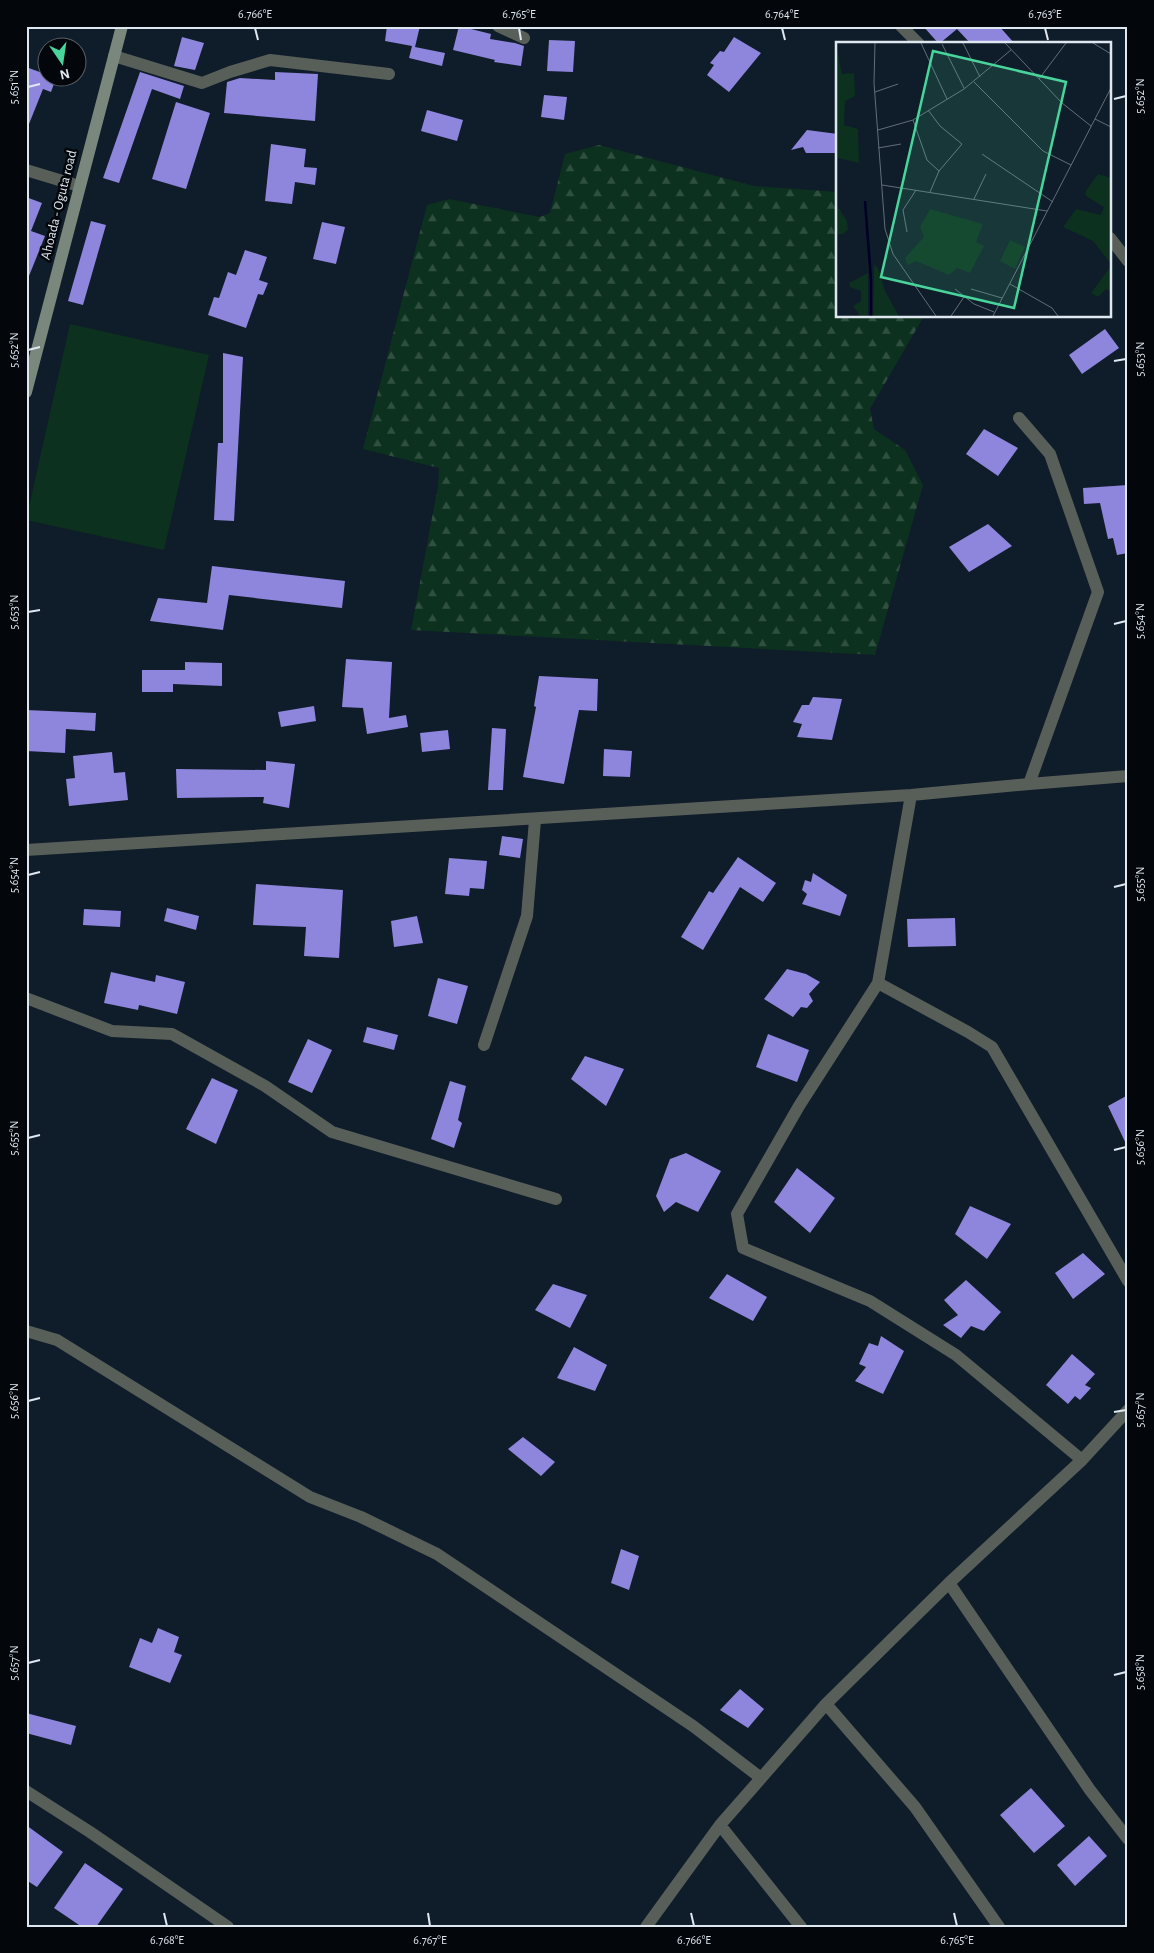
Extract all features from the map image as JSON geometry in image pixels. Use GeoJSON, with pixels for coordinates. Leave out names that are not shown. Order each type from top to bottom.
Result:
{"type":"FeatureCollection","features":[{"type":"Feature","properties":{"kind":"main road","name":"Ahoada - Oguta road"},"geometry":{"type":"LineString","coordinates":[[26,392],[122,26]]}},
{"type":"Feature","properties":{"kind":"street"},"geometry":{"type":"LineString","coordinates":[[498,26],[524,38]]}},
{"type":"Feature","properties":{"kind":"street"},"geometry":{"type":"LineString","coordinates":[[901,26],[917,42]]}},
{"type":"Feature","properties":{"kind":"street"},"geometry":{"type":"LineString","coordinates":[[114,56],[202,83],[270,60],[389,74]]}},
{"type":"Feature","properties":{"kind":"street"},"geometry":{"type":"LineString","coordinates":[[26,170],[79,186]]}},
{"type":"Feature","properties":{"kind":"street"},"geometry":{"type":"LineString","coordinates":[[1112,241],[1128,261]]}},
{"type":"Feature","properties":{"kind":"street"},"geometry":{"type":"LineString","coordinates":[[1019,418],[1050,454],[1098,592],[1030,784]]}},
{"type":"Feature","properties":{"kind":"street"},"geometry":{"type":"LineString","coordinates":[[26,850],[911,796],[1128,776]]}},
{"type":"Feature","properties":{"kind":"street"},"geometry":{"type":"LineString","coordinates":[[911,796],[878,983],[800,1106],[737,1214],[743,1248],[870,1301],[956,1355],[1082,1460]]}},
{"type":"Feature","properties":{"kind":"street"},"geometry":{"type":"LineString","coordinates":[[484,1045],[527,916],[536,820]]}},
{"type":"Feature","properties":{"kind":"street"},"geometry":{"type":"LineString","coordinates":[[878,983],[992,1047],[1128,1281]]}},
{"type":"Feature","properties":{"kind":"street"},"geometry":{"type":"LineString","coordinates":[[26,998],[112,1031],[172,1034],[265,1086],[332,1132],[556,1200]]}},
{"type":"Feature","properties":{"kind":"street"},"geometry":{"type":"LineString","coordinates":[[26,1331],[57,1340],[310,1498],[361,1517],[437,1554],[693,1726],[761,1778]]}},
{"type":"Feature","properties":{"kind":"street"},"geometry":{"type":"LineString","coordinates":[[646,1927],[720,1825],[826,1704],[949,1583],[1082,1460],[1128,1410]]}},
{"type":"Feature","properties":{"kind":"street"},"geometry":{"type":"LineString","coordinates":[[949,1583],[1090,1790],[1128,1839]]}},
{"type":"Feature","properties":{"kind":"street"},"geometry":{"type":"LineString","coordinates":[[826,1704],[915,1807],[999,1927]]}},
{"type":"Feature","properties":{"kind":"street"},"geometry":{"type":"LineString","coordinates":[[26,1791],[90,1832],[228,1927]]}},
{"type":"Feature","properties":{"kind":"street"},"geometry":{"type":"LineString","coordinates":[[720,1825],[801,1927]]}},
{"type":"Feature","properties":{"kind":"green space"},"geometry":{"type":"Polygon","coordinates":[[[599,145],[754,186],[836,192],[836,318],[923,318],[870,409],[874,429],[905,450],[923,485],[875,655],[411,630],[438,486],[439,468],[363,449],[427,205],[449,199],[540,217],[550,213],[565,154],[599,145]]]}},
{"type":"Feature","properties":{"kind":"green space"},"geometry":{"type":"Polygon","coordinates":[[[70,324],[209,355],[164,550],[26,520],[70,324]]]}},
{"type":"Feature","properties":{"kind":"building"},"geometry":{"type":"Polygon","coordinates":[[[387,26],[420,26],[415,47],[445,53],[442,66],[409,58],[412,46],[385,41],[387,26]]]}},
{"type":"Feature","properties":{"kind":"building"},"geometry":{"type":"Polygon","coordinates":[[[459,26],[491,34],[490,39],[524,46],[521,66],[494,62],[495,60],[453,50],[459,26]]]}},
{"type":"Feature","properties":{"kind":"building"},"geometry":{"type":"Polygon","coordinates":[[[923,26],[999,26],[1013,42],[969,42],[957,29],[941,42],[937,42],[923,26]]]}},
{"type":"Feature","properties":{"kind":"building"},"geometry":{"type":"Polygon","coordinates":[[[182,37],[204,43],[195,70],[174,66],[182,37]]]}},
{"type":"Feature","properties":{"kind":"building"},"geometry":{"type":"Polygon","coordinates":[[[734,37],[761,53],[729,92],[707,75],[714,65],[710,63],[720,51],[724,52],[734,37]]]}},
{"type":"Feature","properties":{"kind":"building"},"geometry":{"type":"Polygon","coordinates":[[[549,40],[575,41],[573,72],[547,71],[549,40]]]}},
{"type":"Feature","properties":{"kind":"building"},"geometry":{"type":"Polygon","coordinates":[[[26,67],[38,71],[38,88],[52,88],[51,92],[43,89],[27,129],[26,67]]]}},
{"type":"Feature","properties":{"kind":"building"},"geometry":{"type":"Polygon","coordinates":[[[140,72],[184,86],[180,99],[152,89],[119,183],[103,178],[140,72]]]}},
{"type":"Feature","properties":{"kind":"building"},"geometry":{"type":"Polygon","coordinates":[[[275,72],[318,74],[315,121],[224,113],[227,82],[240,78],[275,80],[275,72]]]}},
{"type":"Feature","properties":{"kind":"building"},"geometry":{"type":"Polygon","coordinates":[[[544,95],[567,97],[564,120],[541,117],[544,95]]]}},
{"type":"Feature","properties":{"kind":"building"},"geometry":{"type":"Polygon","coordinates":[[[176,102],[210,113],[186,189],[152,179],[176,102]]]}},
{"type":"Feature","properties":{"kind":"building"},"geometry":{"type":"Polygon","coordinates":[[[427,110],[463,120],[457,141],[421,131],[427,110]]]}},
{"type":"Feature","properties":{"kind":"building"},"geometry":{"type":"Polygon","coordinates":[[[807,130],[836,134],[836,153],[806,153],[803,147],[791,150],[807,130]]]}},
{"type":"Feature","properties":{"kind":"building"},"geometry":{"type":"Polygon","coordinates":[[[271,144],[306,149],[304,167],[317,168],[315,185],[295,182],[292,204],[265,201],[271,144]]]}},
{"type":"Feature","properties":{"kind":"building"},"geometry":{"type":"Polygon","coordinates":[[[26,197],[42,203],[31,231],[45,236],[27,281],[26,197]]]}},
{"type":"Feature","properties":{"kind":"building"},"geometry":{"type":"Polygon","coordinates":[[[91,221],[106,225],[83,305],[68,301],[91,221]]]}},
{"type":"Feature","properties":{"kind":"building"},"geometry":{"type":"Polygon","coordinates":[[[322,222],[345,227],[336,264],[313,259],[322,222]]]}},
{"type":"Feature","properties":{"kind":"building"},"geometry":{"type":"Polygon","coordinates":[[[245,250],[267,257],[259,280],[268,283],[263,295],[258,294],[246,328],[208,315],[214,297],[219,298],[228,272],[236,275],[245,250]]]}},
{"type":"Feature","properties":{"kind":"building"},"geometry":{"type":"Polygon","coordinates":[[[1105,329],[1119,348],[1082,374],[1069,355],[1105,329]]]}},
{"type":"Feature","properties":{"kind":"building"},"geometry":{"type":"Polygon","coordinates":[[[223,353],[243,357],[234,521],[214,520],[218,443],[223,443],[223,353]]]}},
{"type":"Feature","properties":{"kind":"building"},"geometry":{"type":"Polygon","coordinates":[[[984,429],[1018,448],[998,476],[966,454],[984,429]]]}},
{"type":"Feature","properties":{"kind":"building"},"geometry":{"type":"Polygon","coordinates":[[[1128,485],[1128,553],[1117,555],[1113,538],[1108,539],[1100,503],[1084,504],[1083,488],[1128,485]]]}},
{"type":"Feature","properties":{"kind":"building"},"geometry":{"type":"Polygon","coordinates":[[[988,524],[1012,546],[969,572],[949,547],[988,524]]]}},
{"type":"Feature","properties":{"kind":"building"},"geometry":{"type":"Polygon","coordinates":[[[212,566],[345,581],[342,608],[229,595],[223,630],[150,621],[158,598],[207,603],[212,566]]]}},
{"type":"Feature","properties":{"kind":"building"},"geometry":{"type":"Polygon","coordinates":[[[346,659],[392,662],[389,718],[406,715],[408,727],[367,734],[363,708],[342,707],[346,659]]]}},
{"type":"Feature","properties":{"kind":"building"},"geometry":{"type":"Polygon","coordinates":[[[185,662],[222,663],[222,686],[173,684],[173,692],[142,692],[142,670],[185,670],[185,662]]]}},
{"type":"Feature","properties":{"kind":"building"},"geometry":{"type":"Polygon","coordinates":[[[539,676],[598,679],[597,711],[579,710],[564,784],[523,777],[536,707],[534,706],[539,676]]]}},
{"type":"Feature","properties":{"kind":"building"},"geometry":{"type":"Polygon","coordinates":[[[813,697],[842,699],[832,740],[797,737],[802,724],[793,722],[802,705],[809,705],[813,697]]]}},
{"type":"Feature","properties":{"kind":"building"},"geometry":{"type":"Polygon","coordinates":[[[314,706],[316,721],[281,727],[278,712],[314,706]]]}},
{"type":"Feature","properties":{"kind":"building"},"geometry":{"type":"Polygon","coordinates":[[[26,710],[96,713],[95,731],[66,729],[65,753],[26,751],[26,710]]]}},
{"type":"Feature","properties":{"kind":"building"},"geometry":{"type":"Polygon","coordinates":[[[492,728],[506,729],[503,790],[488,790],[492,728]]]}},
{"type":"Feature","properties":{"kind":"building"},"geometry":{"type":"Polygon","coordinates":[[[448,730],[450,749],[422,752],[420,733],[448,730]]]}},
{"type":"Feature","properties":{"kind":"building"},"geometry":{"type":"Polygon","coordinates":[[[604,749],[632,751],[630,777],[603,776],[604,749]]]}},
{"type":"Feature","properties":{"kind":"building"},"geometry":{"type":"Polygon","coordinates":[[[112,752],[114,773],[125,772],[128,800],[69,806],[66,779],[75,778],[73,756],[112,752]]]}},
{"type":"Feature","properties":{"kind":"building"},"geometry":{"type":"Polygon","coordinates":[[[266,761],[295,764],[289,808],[263,803],[264,797],[177,798],[176,769],[266,770],[266,761]]]}},
{"type":"Feature","properties":{"kind":"building"},"geometry":{"type":"Polygon","coordinates":[[[502,836],[523,839],[520,858],[499,855],[502,836]]]}},
{"type":"Feature","properties":{"kind":"building"},"geometry":{"type":"Polygon","coordinates":[[[738,857],[776,883],[763,902],[740,887],[703,950],[681,937],[709,891],[713,893],[738,857]]]}},
{"type":"Feature","properties":{"kind":"building"},"geometry":{"type":"Polygon","coordinates":[[[449,858],[487,861],[484,889],[470,888],[469,896],[445,894],[449,858]]]}},
{"type":"Feature","properties":{"kind":"building"},"geometry":{"type":"Polygon","coordinates":[[[813,873],[847,895],[840,916],[802,904],[807,894],[802,890],[805,880],[811,882],[813,873]]]}},
{"type":"Feature","properties":{"kind":"building"},"geometry":{"type":"Polygon","coordinates":[[[256,884],[343,890],[339,958],[304,956],[306,927],[253,925],[256,884]]]}},
{"type":"Feature","properties":{"kind":"building"},"geometry":{"type":"Polygon","coordinates":[[[167,908],[199,916],[196,930],[164,921],[167,908]]]}},
{"type":"Feature","properties":{"kind":"building"},"geometry":{"type":"Polygon","coordinates":[[[84,909],[121,911],[120,927],[83,925],[84,909]]]}},
{"type":"Feature","properties":{"kind":"building"},"geometry":{"type":"Polygon","coordinates":[[[417,916],[423,943],[394,947],[391,921],[417,916]]]}},
{"type":"Feature","properties":{"kind":"building"},"geometry":{"type":"Polygon","coordinates":[[[955,918],[956,946],[908,947],[907,919],[955,918]]]}},
{"type":"Feature","properties":{"kind":"building"},"geometry":{"type":"Polygon","coordinates":[[[787,969],[806,974],[820,982],[809,994],[813,1001],[807,1008],[801,1007],[793,1017],[764,999],[787,969]]]}},
{"type":"Feature","properties":{"kind":"building"},"geometry":{"type":"Polygon","coordinates":[[[111,972],[155,982],[156,975],[185,982],[177,1014],[139,1005],[138,1010],[104,1003],[111,972]]]}},
{"type":"Feature","properties":{"kind":"building"},"geometry":{"type":"Polygon","coordinates":[[[438,978],[468,986],[457,1024],[428,1016],[438,978]]]}},
{"type":"Feature","properties":{"kind":"building"},"geometry":{"type":"Polygon","coordinates":[[[367,1027],[398,1035],[394,1050],[363,1042],[367,1027]]]}},
{"type":"Feature","properties":{"kind":"building"},"geometry":{"type":"Polygon","coordinates":[[[768,1034],[809,1050],[797,1082],[756,1067],[768,1034]]]}},
{"type":"Feature","properties":{"kind":"building"},"geometry":{"type":"Polygon","coordinates":[[[308,1039],[332,1050],[312,1093],[288,1082],[308,1039]]]}},
{"type":"Feature","properties":{"kind":"building"},"geometry":{"type":"Polygon","coordinates":[[[585,1056],[624,1069],[606,1106],[571,1079],[585,1056]]]}},
{"type":"Feature","properties":{"kind":"building"},"geometry":{"type":"Polygon","coordinates":[[[212,1078],[238,1090],[216,1144],[186,1129],[212,1078]]]}},
{"type":"Feature","properties":{"kind":"building"},"geometry":{"type":"Polygon","coordinates":[[[450,1081],[466,1086],[458,1120],[462,1123],[454,1148],[431,1139],[450,1081]]]}},
{"type":"Feature","properties":{"kind":"building"},"geometry":{"type":"Polygon","coordinates":[[[1128,1095],[1128,1148],[1108,1106],[1128,1095]]]}},
{"type":"Feature","properties":{"kind":"building"},"geometry":{"type":"Polygon","coordinates":[[[686,1153],[721,1171],[698,1212],[676,1202],[664,1212],[656,1196],[670,1159],[686,1153]]]}},
{"type":"Feature","properties":{"kind":"building"},"geometry":{"type":"Polygon","coordinates":[[[797,1168],[835,1198],[810,1233],[774,1202],[797,1168]]]}},
{"type":"Feature","properties":{"kind":"building"},"geometry":{"type":"Polygon","coordinates":[[[970,1206],[1011,1224],[987,1259],[955,1234],[970,1206]]]}},
{"type":"Feature","properties":{"kind":"building"},"geometry":{"type":"Polygon","coordinates":[[[1083,1253],[1105,1274],[1073,1299],[1055,1273],[1083,1253]]]}},
{"type":"Feature","properties":{"kind":"building"},"geometry":{"type":"Polygon","coordinates":[[[727,1274],[767,1297],[753,1321],[709,1298],[727,1274]]]}},
{"type":"Feature","properties":{"kind":"building"},"geometry":{"type":"Polygon","coordinates":[[[966,1280],[1001,1312],[984,1331],[971,1326],[961,1338],[943,1325],[958,1315],[944,1300],[966,1280]]]}},
{"type":"Feature","properties":{"kind":"building"},"geometry":{"type":"Polygon","coordinates":[[[553,1284],[587,1295],[570,1328],[535,1310],[553,1284]]]}},
{"type":"Feature","properties":{"kind":"building"},"geometry":{"type":"Polygon","coordinates":[[[881,1336],[904,1351],[883,1394],[855,1381],[866,1367],[859,1364],[869,1343],[878,1346],[881,1336]]]}},
{"type":"Feature","properties":{"kind":"building"},"geometry":{"type":"Polygon","coordinates":[[[574,1347],[607,1365],[595,1391],[557,1378],[574,1347]]]}},
{"type":"Feature","properties":{"kind":"building"},"geometry":{"type":"Polygon","coordinates":[[[1072,1354],[1095,1374],[1085,1385],[1091,1388],[1080,1400],[1075,1396],[1068,1404],[1046,1385],[1072,1354]]]}},
{"type":"Feature","properties":{"kind":"building"},"geometry":{"type":"Polygon","coordinates":[[[523,1437],[555,1462],[541,1476],[508,1449],[523,1437]]]}},
{"type":"Feature","properties":{"kind":"building"},"geometry":{"type":"Polygon","coordinates":[[[621,1549],[639,1556],[629,1590],[611,1583],[621,1549]]]}},
{"type":"Feature","properties":{"kind":"building"},"geometry":{"type":"Polygon","coordinates":[[[158,1628],[179,1637],[174,1652],[182,1655],[170,1683],[129,1667],[140,1638],[152,1643],[158,1628]]]}},
{"type":"Feature","properties":{"kind":"building"},"geometry":{"type":"Polygon","coordinates":[[[740,1689],[764,1709],[748,1728],[720,1710],[740,1689]]]}},
{"type":"Feature","properties":{"kind":"building"},"geometry":{"type":"Polygon","coordinates":[[[26,1713],[76,1726],[71,1745],[26,1733],[26,1713]]]}},
{"type":"Feature","properties":{"kind":"building"},"geometry":{"type":"Polygon","coordinates":[[[1031,1788],[1065,1826],[1034,1853],[1000,1815],[1031,1788]]]}},
{"type":"Feature","properties":{"kind":"building"},"geometry":{"type":"Polygon","coordinates":[[[26,1825],[63,1852],[37,1887],[26,1880],[26,1825]]]}},
{"type":"Feature","properties":{"kind":"building"},"geometry":{"type":"Polygon","coordinates":[[[1089,1836],[1107,1856],[1075,1886],[1057,1865],[1089,1836]]]}},
{"type":"Feature","properties":{"kind":"building"},"geometry":{"type":"Polygon","coordinates":[[[85,1863],[123,1889],[96,1927],[82,1927],[54,1908],[85,1863]]]}}]}
